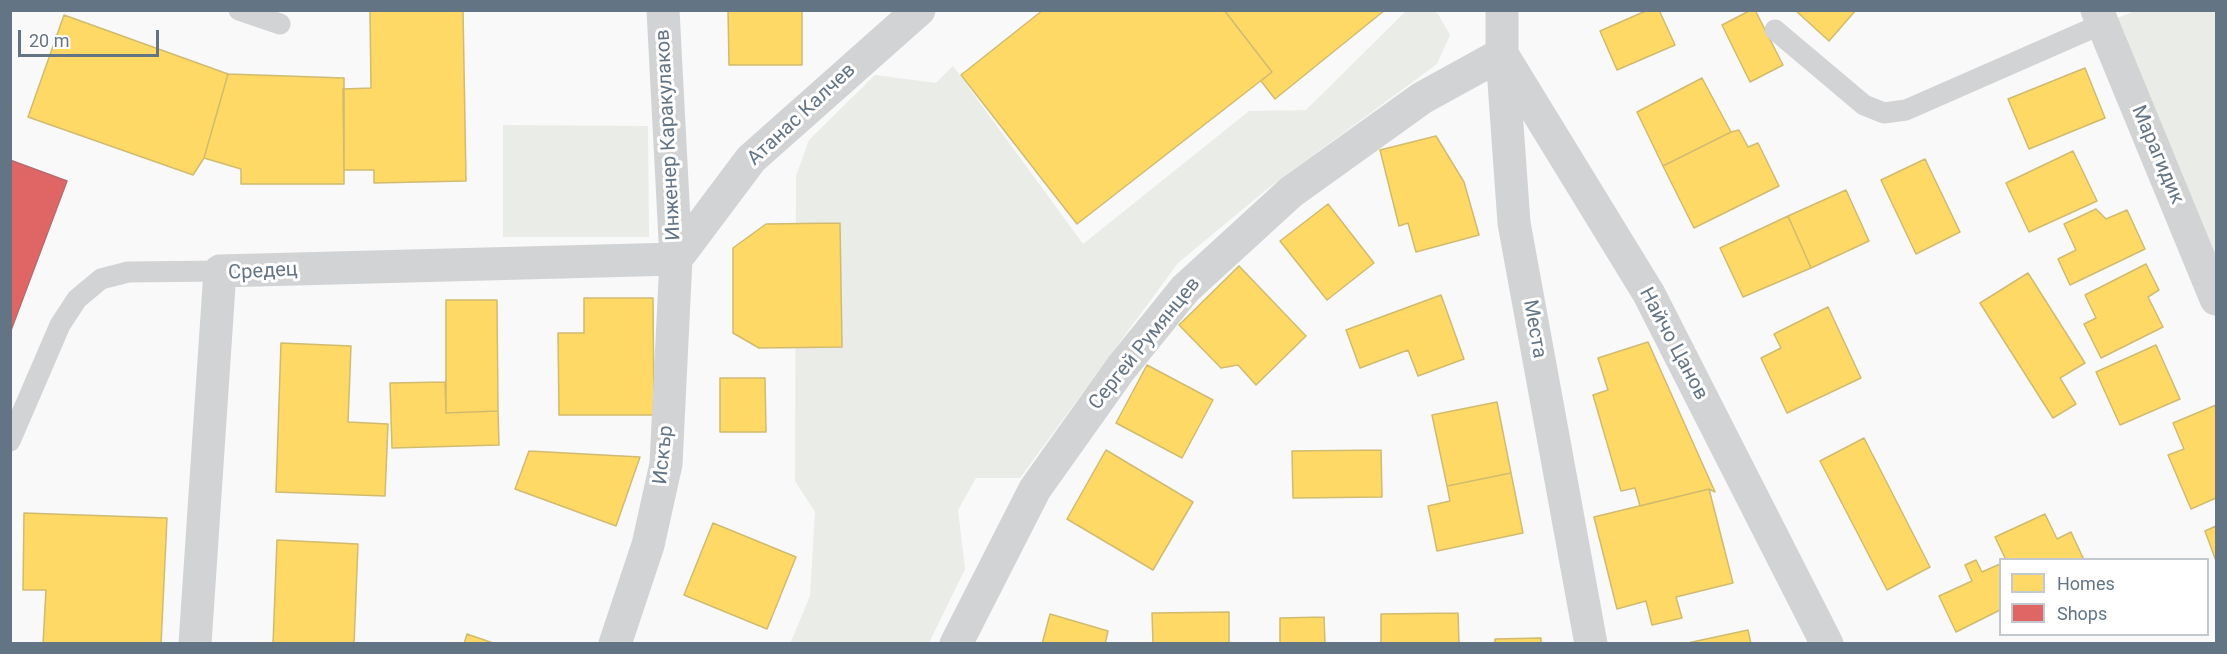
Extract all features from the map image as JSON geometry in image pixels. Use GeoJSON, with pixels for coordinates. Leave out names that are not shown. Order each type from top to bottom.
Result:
{"type":"FeatureCollection","features":[{"type":"Feature","properties":{"kind":"street","name":"Инженер Каракулаков"},"geometry":{"type":"LineString","coordinates":[[663,10],[676,259]]}},
{"type":"Feature","properties":{"kind":"street","name":"Атанас Калчев"},"geometry":{"type":"LineString","coordinates":[[676,259],[750,159],[919,10]]}},
{"type":"Feature","properties":{"kind":"street","name":"Места"},"geometry":{"type":"LineString","coordinates":[[1502,10],[1502,54],[1514,223],[1591,644]]}},
{"type":"Feature","properties":{"kind":"street","name":"Марагидик"},"geometry":{"type":"LineString","coordinates":[[2100,17],[2207,254],[2217,299]]}},
{"type":"Feature","properties":{"kind":"street","name":"Сергей Румянцев"},"geometry":{"type":"LineString","coordinates":[[956,644],[1035,489],[1120,368],[1185,289],[1291,192],[1422,98],[1502,54]]}},
{"type":"Feature","properties":{"kind":"street","name":"Найчо Цанов"},"geometry":{"type":"LineString","coordinates":[[1502,54],[1649,294],[1827,644]]}},
{"type":"Feature","properties":{"kind":"street","name":"Средец"},"geometry":{"type":"LineString","coordinates":[[195,644],[220,271],[676,259]]}},
{"type":"Feature","properties":{"kind":"street","name":"Искър"},"geometry":{"type":"LineString","coordinates":[[615,644],[648,545],[666,464],[676,259]]}},
{"type":"Feature","properties":{"kind":"lane"},"geometry":{"type":"LineString","coordinates":[[239,10],[280,24]]}},
{"type":"Feature","properties":{"kind":"lane"},"geometry":{"type":"LineString","coordinates":[[1774,30],[1864,105],[1884,113],[1906,110],[2100,17]]}},
{"type":"Feature","properties":{"kind":"lane"},"geometry":{"type":"LineString","coordinates":[[10,441],[60,325],[77,299],[101,279],[128,272],[220,271]]}},
{"type":"Feature","properties":{"kind":"shaded area"},"geometry":{"type":"Polygon","coordinates":[[[1406,11],[1434,11],[1438,14],[1450,35],[1437,64],[1266,190],[1178,263],[1020,478],[976,478],[958,510],[965,569],[929,643],[790,644],[810,596],[815,512],[795,481],[796,176],[809,140],[875,75],[936,83],[953,66],[1083,244],[1249,111],[1306,110],[1406,11]]]}},
{"type":"Feature","properties":{"kind":"shaded area"},"geometry":{"type":"Polygon","coordinates":[[[2135,11],[2216,11],[2216,257],[2102,24],[2135,11]]]}},
{"type":"Feature","properties":{"kind":"shaded area"},"geometry":{"type":"Polygon","coordinates":[[[503,125],[648,126],[649,237],[503,237],[503,125]]]}},
{"type":"Feature","properties":{"kind":"building: Homes"},"geometry":{"type":"Polygon","coordinates":[[[370,10],[463,10],[466,181],[374,183],[374,170],[344,170],[343,89],[371,88],[370,10]]]}},
{"type":"Feature","properties":{"kind":"building: Homes"},"geometry":{"type":"Polygon","coordinates":[[[728,10],[802,10],[802,65],[729,65],[728,10]]]}},
{"type":"Feature","properties":{"kind":"building: Homes"},"geometry":{"type":"Polygon","coordinates":[[[1043,10],[1224,10],[1272,72],[1077,224],[961,75],[1043,10]]]}},
{"type":"Feature","properties":{"kind":"building: Homes"},"geometry":{"type":"Polygon","coordinates":[[[1224,10],[1385,10],[1275,99],[1261,81],[1272,72],[1224,10]]]}},
{"type":"Feature","properties":{"kind":"building: Homes"},"geometry":{"type":"Polygon","coordinates":[[[1648,10],[1659,10],[1675,45],[1617,70],[1600,31],[1648,10]]]}},
{"type":"Feature","properties":{"kind":"building: Homes"},"geometry":{"type":"Polygon","coordinates":[[[1755,10],[1783,65],[1750,82],[1722,25],[1755,10]]]}},
{"type":"Feature","properties":{"kind":"building: Homes"},"geometry":{"type":"Polygon","coordinates":[[[1795,10],[1856,10],[1829,41],[1795,10]]]}},
{"type":"Feature","properties":{"kind":"building: Homes"},"geometry":{"type":"Polygon","coordinates":[[[64,15],[228,74],[204,158],[193,175],[28,117],[64,15]]]}},
{"type":"Feature","properties":{"kind":"building: Homes"},"geometry":{"type":"Polygon","coordinates":[[[2085,68],[2105,118],[2029,149],[2008,99],[2085,68]]]}},
{"type":"Feature","properties":{"kind":"building: Homes"},"geometry":{"type":"Polygon","coordinates":[[[228,74],[344,78],[344,184],[241,184],[241,169],[204,158],[228,74]]]}},
{"type":"Feature","properties":{"kind":"building: Homes"},"geometry":{"type":"Polygon","coordinates":[[[1702,78],[1731,132],[1663,166],[1637,112],[1702,78]]]}},
{"type":"Feature","properties":{"kind":"building: Homes"},"geometry":{"type":"Polygon","coordinates":[[[1739,130],[1748,147],[1758,143],[1779,186],[1694,228],[1663,166],[1739,130]]]}},
{"type":"Feature","properties":{"kind":"building: Homes"},"geometry":{"type":"Polygon","coordinates":[[[1436,136],[1464,182],[1479,235],[1416,252],[1408,223],[1399,226],[1380,150],[1436,136]]]}},
{"type":"Feature","properties":{"kind":"building: Homes"},"geometry":{"type":"Polygon","coordinates":[[[2073,151],[2097,201],[2029,232],[2006,183],[2073,151]]]}},
{"type":"Feature","properties":{"kind":"building: Homes"},"geometry":{"type":"Polygon","coordinates":[[[1925,159],[1960,232],[1916,254],[1881,180],[1925,159]]]}},
{"type":"Feature","properties":{"kind":"building: Homes"},"geometry":{"type":"Polygon","coordinates":[[[1846,190],[1869,241],[1811,268],[1788,216],[1846,190]]]}},
{"type":"Feature","properties":{"kind":"building: Homes"},"geometry":{"type":"Polygon","coordinates":[[[1328,204],[1374,263],[1327,300],[1280,241],[1328,204]]]}},
{"type":"Feature","properties":{"kind":"building: Homes"},"geometry":{"type":"Polygon","coordinates":[[[2096,209],[2106,219],[2127,210],[2145,249],[2070,285],[2058,259],[2076,250],[2064,224],[2096,209]]]}},
{"type":"Feature","properties":{"kind":"building: Homes"},"geometry":{"type":"Polygon","coordinates":[[[1788,216],[1811,268],[1743,297],[1720,248],[1788,216]]]}},
{"type":"Feature","properties":{"kind":"building: Homes"},"geometry":{"type":"Polygon","coordinates":[[[840,223],[842,347],[759,348],[733,333],[733,248],[766,224],[840,223]]]}},
{"type":"Feature","properties":{"kind":"building: Homes"},"geometry":{"type":"Polygon","coordinates":[[[2146,264],[2159,290],[2148,297],[2163,327],[2101,358],[2084,324],[2096,318],[2085,295],[2146,264]]]}},
{"type":"Feature","properties":{"kind":"building: Homes"},"geometry":{"type":"Polygon","coordinates":[[[1239,266],[1306,336],[1256,385],[1238,365],[1221,368],[1179,325],[1239,266]]]}},
{"type":"Feature","properties":{"kind":"building: Homes"},"geometry":{"type":"Polygon","coordinates":[[[2028,273],[2085,363],[2060,378],[2076,404],[2053,418],[1980,303],[2028,273]]]}},
{"type":"Feature","properties":{"kind":"building: Homes"},"geometry":{"type":"Polygon","coordinates":[[[1441,295],[1464,359],[1418,376],[1408,350],[1360,368],[1346,330],[1441,295]]]}},
{"type":"Feature","properties":{"kind":"building: Homes"},"geometry":{"type":"Polygon","coordinates":[[[584,298],[653,298],[654,415],[559,415],[558,333],[584,333],[584,298]]]}},
{"type":"Feature","properties":{"kind":"building: Homes"},"geometry":{"type":"Polygon","coordinates":[[[446,300],[497,300],[498,411],[446,413],[446,300]]]}},
{"type":"Feature","properties":{"kind":"building: Homes"},"geometry":{"type":"Polygon","coordinates":[[[1828,307],[1861,378],[1787,413],[1761,358],[1781,348],[1774,334],[1828,307]]]}},
{"type":"Feature","properties":{"kind":"building: Homes"},"geometry":{"type":"Polygon","coordinates":[[[1648,342],[1715,492],[1709,489],[1640,506],[1635,488],[1621,491],[1593,395],[1608,390],[1598,358],[1648,342]]]}},
{"type":"Feature","properties":{"kind":"building: Homes"},"geometry":{"type":"Polygon","coordinates":[[[281,343],[351,346],[348,422],[388,424],[385,496],[276,492],[281,343]]]}},
{"type":"Feature","properties":{"kind":"building: Homes"},"geometry":{"type":"Polygon","coordinates":[[[2156,345],[2180,399],[2120,425],[2096,372],[2156,345]]]}},
{"type":"Feature","properties":{"kind":"building: Homes"},"geometry":{"type":"Polygon","coordinates":[[[1147,365],[1213,400],[1182,458],[1116,423],[1147,365]]]}},
{"type":"Feature","properties":{"kind":"building: Homes"},"geometry":{"type":"Polygon","coordinates":[[[720,378],[765,378],[766,432],[720,432],[720,378]]]}},
{"type":"Feature","properties":{"kind":"building: Homes"},"geometry":{"type":"Polygon","coordinates":[[[445,382],[446,413],[498,411],[499,445],[392,448],[390,383],[445,382]]]}},
{"type":"Feature","properties":{"kind":"building: Homes"},"geometry":{"type":"Polygon","coordinates":[[[1497,402],[1511,473],[1447,486],[1432,415],[1497,402]]]}},
{"type":"Feature","properties":{"kind":"building: Homes"},"geometry":{"type":"Polygon","coordinates":[[[2216,405],[2216,498],[2191,509],[2168,455],[2184,449],[2173,423],[2216,405]]]}},
{"type":"Feature","properties":{"kind":"building: Homes"},"geometry":{"type":"Polygon","coordinates":[[[1864,438],[1930,567],[1887,590],[1820,461],[1864,438]]]}},
{"type":"Feature","properties":{"kind":"building: Homes"},"geometry":{"type":"Polygon","coordinates":[[[1106,450],[1193,502],[1153,570],[1067,519],[1106,450]]]}},
{"type":"Feature","properties":{"kind":"building: Homes"},"geometry":{"type":"Polygon","coordinates":[[[1381,450],[1382,497],[1293,498],[1292,451],[1381,450]]]}},
{"type":"Feature","properties":{"kind":"building: Homes"},"geometry":{"type":"Polygon","coordinates":[[[529,451],[640,457],[616,526],[515,489],[529,451]]]}},
{"type":"Feature","properties":{"kind":"building: Homes"},"geometry":{"type":"Polygon","coordinates":[[[1511,473],[1523,533],[1437,551],[1428,506],[1450,501],[1447,486],[1511,473]]]}},
{"type":"Feature","properties":{"kind":"building: Homes"},"geometry":{"type":"Polygon","coordinates":[[[1709,489],[1733,583],[1676,597],[1682,618],[1652,625],[1646,601],[1617,609],[1594,517],[1709,489]]]}},
{"type":"Feature","properties":{"kind":"building: Homes"},"geometry":{"type":"Polygon","coordinates":[[[24,513],[167,518],[161,644],[43,644],[46,590],[23,590],[24,513]]]}},
{"type":"Feature","properties":{"kind":"building: Homes"},"geometry":{"type":"Polygon","coordinates":[[[2045,514],[2057,539],[2071,532],[2083,558],[2005,558],[1995,537],[2045,514]]]}},
{"type":"Feature","properties":{"kind":"building: Homes"},"geometry":{"type":"Polygon","coordinates":[[[713,523],[796,557],[767,629],[684,595],[713,523]]]}},
{"type":"Feature","properties":{"kind":"building: Homes"},"geometry":{"type":"Polygon","coordinates":[[[2216,526],[2216,561],[2205,531],[2216,526]]]}},
{"type":"Feature","properties":{"kind":"building: Homes"},"geometry":{"type":"Polygon","coordinates":[[[277,540],[358,544],[354,644],[273,644],[277,540]]]}},
{"type":"Feature","properties":{"kind":"building: Homes"},"geometry":{"type":"Polygon","coordinates":[[[1976,560],[1982,572],[1999,564],[1999,610],[1956,632],[1939,596],[1972,581],[1965,565],[1976,560]]]}},
{"type":"Feature","properties":{"kind":"building: Homes"},"geometry":{"type":"Polygon","coordinates":[[[1229,612],[1229,644],[1153,644],[1152,613],[1229,612]]]}},
{"type":"Feature","properties":{"kind":"building: Homes"},"geometry":{"type":"Polygon","coordinates":[[[1458,613],[1459,644],[1381,644],[1381,614],[1458,613]]]}},
{"type":"Feature","properties":{"kind":"building: Homes"},"geometry":{"type":"Polygon","coordinates":[[[1050,614],[1108,631],[1105,644],[1042,644],[1050,614]]]}},
{"type":"Feature","properties":{"kind":"building: Homes"},"geometry":{"type":"Polygon","coordinates":[[[1324,617],[1325,644],[1280,644],[1280,618],[1324,617]]]}},
{"type":"Feature","properties":{"kind":"building: Homes"},"geometry":{"type":"Polygon","coordinates":[[[1748,630],[1751,644],[1683,644],[1748,630]]]}},
{"type":"Feature","properties":{"kind":"building: Homes"},"geometry":{"type":"Polygon","coordinates":[[[467,634],[496,644],[464,644],[467,634]]]}},
{"type":"Feature","properties":{"kind":"building: Homes"},"geometry":{"type":"Polygon","coordinates":[[[1541,638],[1541,644],[1495,644],[1495,639],[1541,638]]]}},
{"type":"Feature","properties":{"kind":"building: Shops"},"geometry":{"type":"Polygon","coordinates":[[[10,160],[67,181],[10,333],[10,160]]]}}]}
